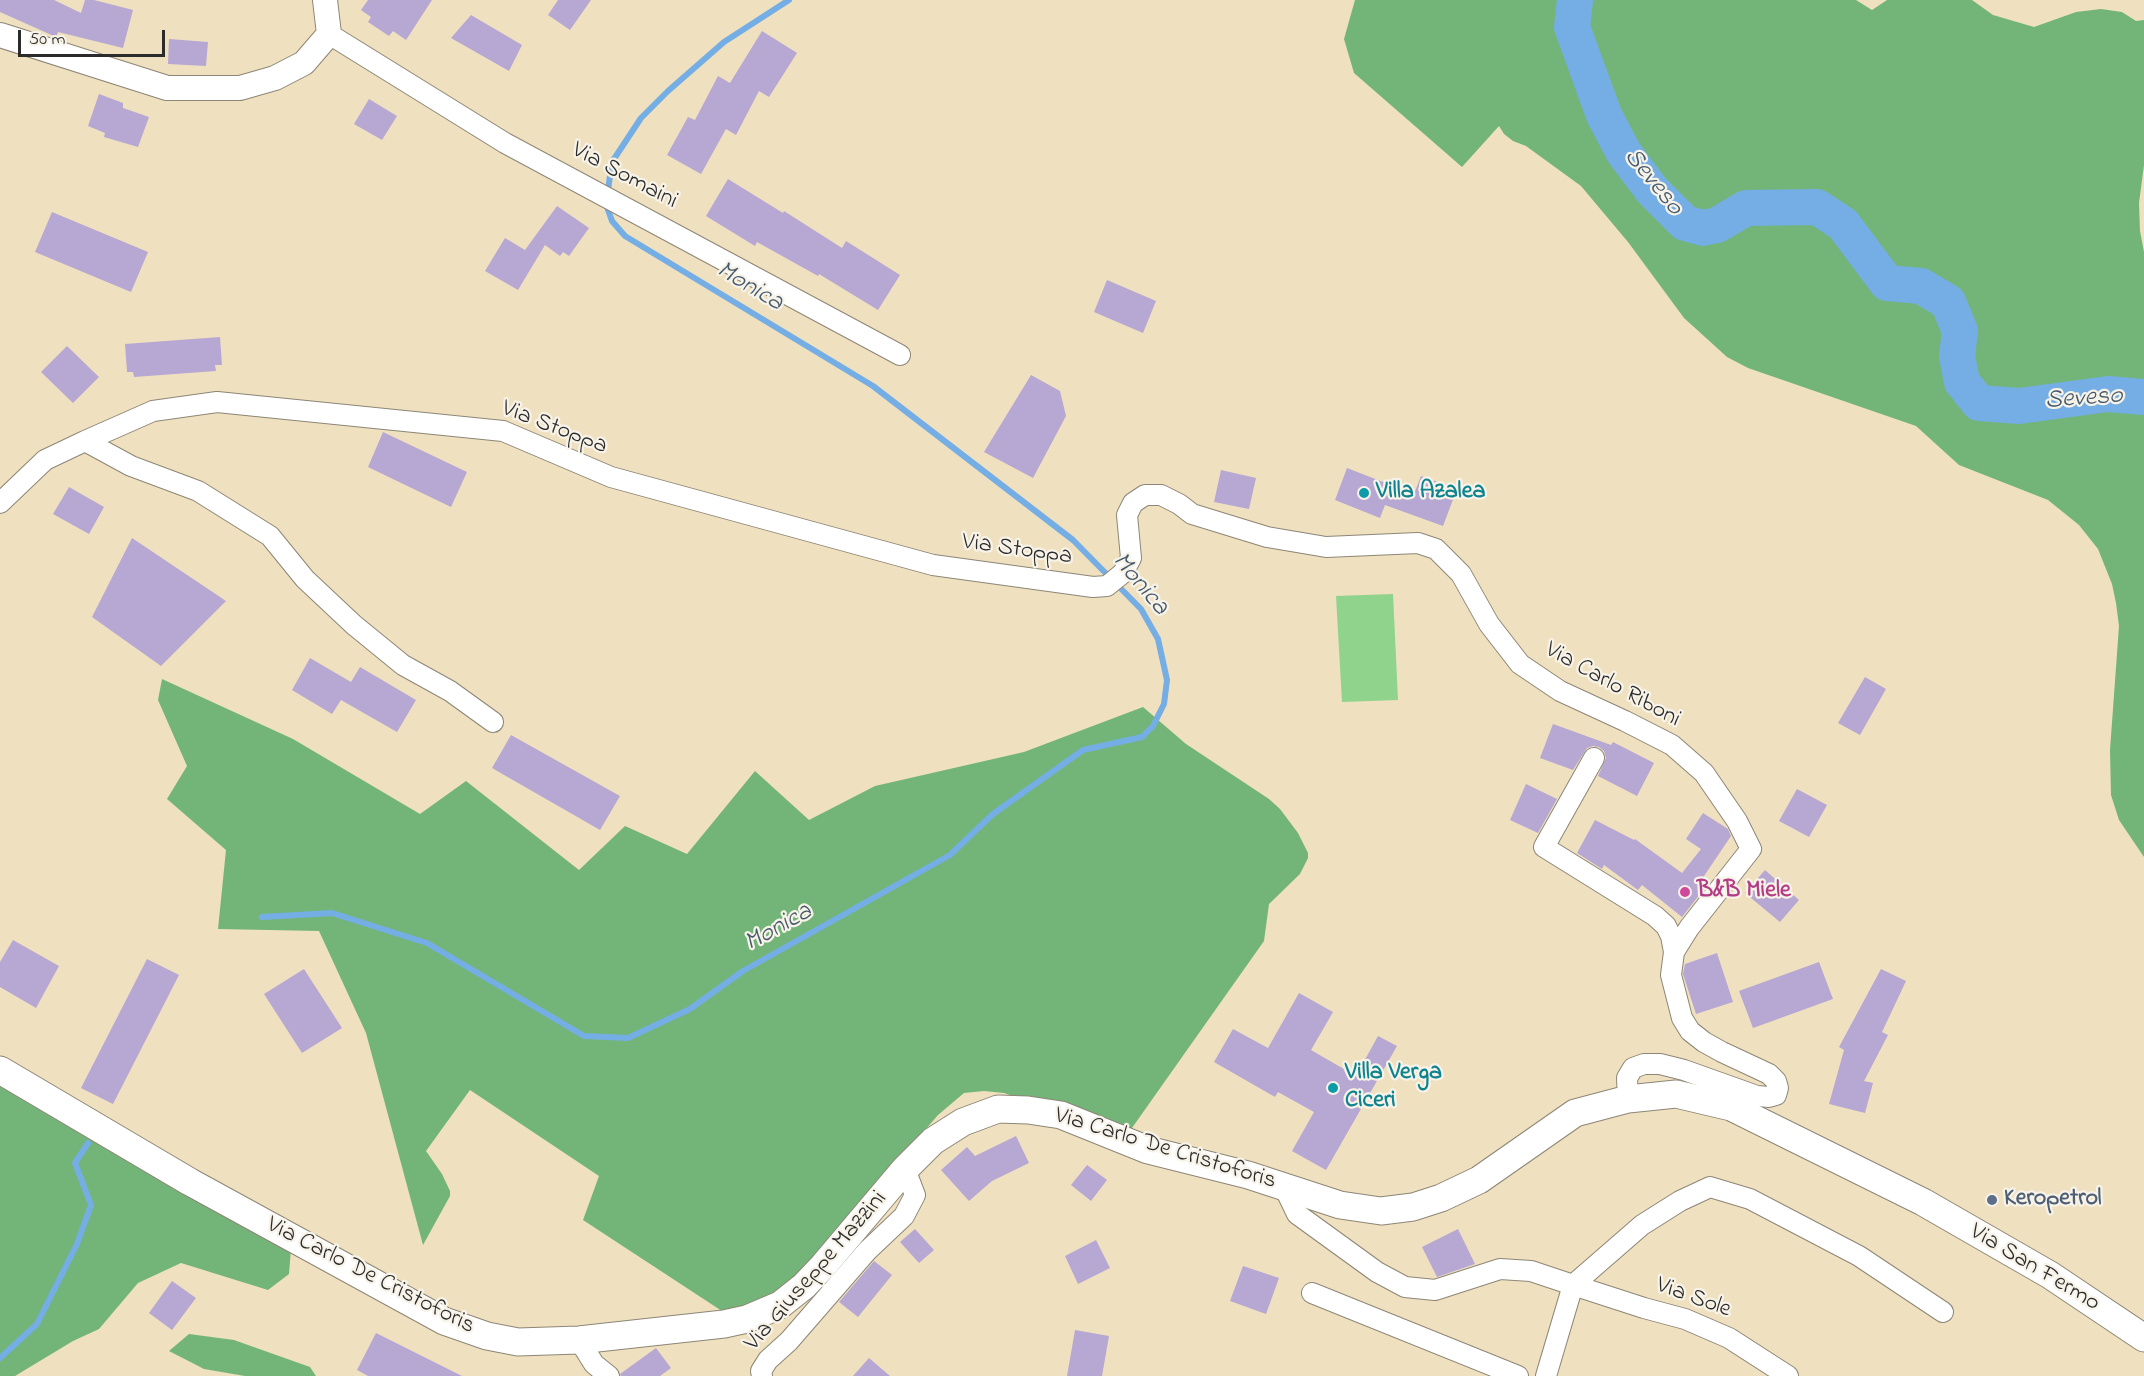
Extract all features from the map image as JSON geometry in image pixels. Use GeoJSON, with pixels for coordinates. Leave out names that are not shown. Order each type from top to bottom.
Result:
{"type":"FeatureCollection","features":[{"type":"Feature","properties":{"kind":"main road","name":"Via Carlo De Cristoforis"},"geometry":{"type":"LineString","coordinates":[[0,1070],[190,1182],[444,1321],[487,1336],[518,1342],[579,1340],[724,1324],[747,1319],[780,1305],[804,1286],[905,1169],[933,1141],[963,1122],[998,1109],[1028,1110],[1061,1115],[1148,1150],[1248,1175],[1341,1205],[1381,1211],[1413,1207],[1441,1198],[1479,1180],[1575,1113],[1628,1099],[1676,1094],[1731,1107],[1923,1202]]}},
{"type":"Feature","properties":{"kind":"main road","name":"Via San Fermo"},"geometry":{"type":"LineString","coordinates":[[1923,1202],[2050,1275],[2144,1338]]}},
{"type":"Feature","properties":{"kind":"street"},"geometry":{"type":"LineString","coordinates":[[0,35],[167,88],[240,88],[275,78],[304,63],[329,34],[325,0]]}},
{"type":"Feature","properties":{"kind":"street","name":"Via Somaini"},"geometry":{"type":"LineString","coordinates":[[329,34],[505,142],[900,355]]}},
{"type":"Feature","properties":{"kind":"street","name":"Via Stoppa"},"geometry":{"type":"LineString","coordinates":[[0,503],[45,460],[85,441],[153,411],[217,402],[503,431],[611,477],[933,565],[1093,587],[1107,586]]}},
{"type":"Feature","properties":{"kind":"street"},"geometry":{"type":"LineString","coordinates":[[85,441],[131,466],[198,491],[270,536],[305,579],[354,625],[403,665],[450,691],[493,722]]}},
{"type":"Feature","properties":{"kind":"street","name":"Via Carlo Riboni"},"geometry":{"type":"LineString","coordinates":[[1107,586],[1123,573],[1131,558],[1127,516],[1133,503],[1145,495],[1161,495],[1192,514],[1267,537],[1326,547],[1418,543],[1436,549],[1461,574],[1489,624],[1520,664],[1560,691],[1672,745],[1704,773],[1737,821],[1751,849],[1689,928],[1674,952]]}},
{"type":"Feature","properties":{"kind":"street"},"geometry":{"type":"LineString","coordinates":[[1594,758],[1544,847],[1655,916],[1666,926],[1671,936],[1674,952],[1671,975],[1676,998],[1682,1018],[1690,1031],[1722,1052],[1769,1074],[1776,1081],[1778,1088],[1776,1095],[1769,1098],[1757,1096],[1684,1070],[1660,1064],[1644,1064],[1633,1068],[1627,1078],[1628,1099]]}},
{"type":"Feature","properties":{"kind":"street","name":"Via Giuseppe Mazzini"},"geometry":{"type":"LineString","coordinates":[[762,1376],[761,1371],[768,1360],[789,1341],[867,1251],[904,1216],[915,1195],[905,1169]]}},
{"type":"Feature","properties":{"kind":"street","name":"Via Sole"},"geometry":{"type":"LineString","coordinates":[[1284,1187],[1297,1214],[1377,1272],[1405,1287],[1435,1290],[1500,1269],[1532,1271],[1685,1319],[1729,1338],[1788,1376]]}},
{"type":"Feature","properties":{"kind":"street"},"geometry":{"type":"LineString","coordinates":[[1546,1376],[1573,1285],[1642,1225],[1680,1201],[1710,1187],[1750,1199],[1859,1256],[1943,1312]]}},
{"type":"Feature","properties":{"kind":"street"},"geometry":{"type":"LineString","coordinates":[[1312,1293],[1518,1376]]}},
{"type":"Feature","properties":{"kind":"street"},"geometry":{"type":"LineString","coordinates":[[579,1340],[594,1364],[609,1376]]}},
{"type":"Feature","properties":{"kind":"green space"},"geometry":{"type":"Polygon","coordinates":[[[1355,0],[1856,0],[1872,10],[1887,0],[1972,0],[1993,15],[2034,27],[2076,12],[2101,9],[2122,12],[2136,21],[2144,20],[2144,165],[2139,203],[2140,231],[2144,252],[2144,857],[2119,820],[2111,795],[2110,750],[2119,626],[2116,603],[2112,584],[2098,549],[2079,525],[2048,500],[1959,465],[1916,426],[1748,368],[1727,357],[1684,318],[1628,242],[1581,186],[1526,146],[1513,141],[1504,134],[1499,126],[1462,167],[1354,73],[1344,39],[1355,0]]]}},
{"type":"Feature","properties":{"kind":"green space"},"geometry":{"type":"Polygon","coordinates":[[[1393,594],[1398,700],[1342,702],[1336,596],[1393,594]]]}},
{"type":"Feature","properties":{"kind":"green space"},"geometry":{"type":"Polygon","coordinates":[[[162,679],[293,739],[420,814],[466,781],[579,870],[625,826],[687,854],[755,771],[809,820],[875,786],[1024,752],[1143,707],[1186,744],[1269,799],[1280,809],[1298,833],[1308,853],[1308,858],[1300,874],[1269,904],[1264,941],[1127,1135],[1004,1093],[984,1091],[964,1093],[938,1115],[801,1273],[761,1301],[728,1315],[583,1220],[599,1176],[470,1090],[426,1151],[442,1174],[450,1196],[423,1245],[366,1033],[319,931],[218,929],[226,850],[167,799],[187,766],[158,700],[162,679]]]}},
{"type":"Feature","properties":{"kind":"green space"},"geometry":{"type":"Polygon","coordinates":[[[0,1085],[291,1249],[289,1274],[268,1290],[181,1263],[138,1283],[99,1329],[73,1341],[15,1376],[0,1376],[0,1085]]]}},
{"type":"Feature","properties":{"kind":"green space"},"geometry":{"type":"Polygon","coordinates":[[[189,1334],[234,1340],[310,1367],[316,1376],[245,1376],[204,1369],[169,1351],[189,1334]]]}},
{"type":"Feature","properties":{"kind":"building"},"geometry":{"type":"Polygon","coordinates":[[[0,0],[54,0],[81,13],[85,0],[94,0],[133,10],[123,48],[58,32],[56,37],[0,12],[0,0]]]}},
{"type":"Feature","properties":{"kind":"building"},"geometry":{"type":"Polygon","coordinates":[[[368,0],[432,0],[406,40],[393,31],[389,36],[368,22],[371,17],[361,10],[368,0]]]}},
{"type":"Feature","properties":{"kind":"building"},"geometry":{"type":"Polygon","coordinates":[[[558,0],[591,0],[570,30],[548,15],[558,0]]]}},
{"type":"Feature","properties":{"kind":"building"},"geometry":{"type":"Polygon","coordinates":[[[471,15],[522,45],[509,71],[451,38],[471,15]]]}},
{"type":"Feature","properties":{"kind":"building"},"geometry":{"type":"Polygon","coordinates":[[[762,31],[797,53],[769,97],[759,91],[736,135],[726,129],[701,174],[667,155],[688,117],[695,120],[718,76],[730,83],[762,31]]]}},
{"type":"Feature","properties":{"kind":"building"},"geometry":{"type":"Polygon","coordinates":[[[169,39],[208,42],[206,66],[168,64],[169,39]]]}},
{"type":"Feature","properties":{"kind":"building"},"geometry":{"type":"Polygon","coordinates":[[[99,94],[123,103],[123,108],[149,117],[138,147],[104,137],[105,133],[88,126],[99,94]]]}},
{"type":"Feature","properties":{"kind":"building"},"geometry":{"type":"Polygon","coordinates":[[[369,99],[397,116],[382,140],[354,124],[369,99]]]}},
{"type":"Feature","properties":{"kind":"building"},"geometry":{"type":"Polygon","coordinates":[[[728,179],[842,248],[846,241],[900,275],[878,310],[819,274],[818,276],[757,242],[755,246],[706,216],[728,179]]]}},
{"type":"Feature","properties":{"kind":"building"},"geometry":{"type":"Polygon","coordinates":[[[557,206],[589,228],[569,256],[563,252],[560,256],[545,245],[518,290],[485,271],[505,238],[525,250],[557,206]]]}},
{"type":"Feature","properties":{"kind":"building"},"geometry":{"type":"Polygon","coordinates":[[[52,212],[148,252],[131,292],[35,252],[52,212]]]}},
{"type":"Feature","properties":{"kind":"building"},"geometry":{"type":"Polygon","coordinates":[[[1107,280],[1156,301],[1143,333],[1094,312],[1107,280]]]}},
{"type":"Feature","properties":{"kind":"building"},"geometry":{"type":"Polygon","coordinates":[[[220,337],[222,365],[215,365],[216,371],[134,377],[133,372],[127,372],[125,344],[220,337]]]}},
{"type":"Feature","properties":{"kind":"building"},"geometry":{"type":"Polygon","coordinates":[[[67,346],[99,377],[73,403],[41,372],[67,346]]]}},
{"type":"Feature","properties":{"kind":"building"},"geometry":{"type":"Polygon","coordinates":[[[1031,375],[1060,391],[1066,416],[1033,478],[984,452],[1031,375]]]}},
{"type":"Feature","properties":{"kind":"building"},"geometry":{"type":"Polygon","coordinates":[[[383,432],[467,472],[451,507],[368,467],[383,432]]]}},
{"type":"Feature","properties":{"kind":"building"},"geometry":{"type":"Polygon","coordinates":[[[1347,468],[1414,494],[1421,476],[1457,489],[1443,526],[1385,505],[1380,518],[1335,500],[1347,468]]]}},
{"type":"Feature","properties":{"kind":"building"},"geometry":{"type":"Polygon","coordinates":[[[1221,470],[1256,478],[1249,509],[1214,502],[1221,470]]]}},
{"type":"Feature","properties":{"kind":"building"},"geometry":{"type":"Polygon","coordinates":[[[69,487],[104,507],[89,534],[53,514],[69,487]]]}},
{"type":"Feature","properties":{"kind":"building"},"geometry":{"type":"Polygon","coordinates":[[[132,538],[226,601],[161,666],[92,617],[132,538]]]}},
{"type":"Feature","properties":{"kind":"building"},"geometry":{"type":"Polygon","coordinates":[[[310,658],[351,682],[360,667],[416,700],[397,732],[341,700],[332,714],[292,690],[310,658]]]}},
{"type":"Feature","properties":{"kind":"building"},"geometry":{"type":"Polygon","coordinates":[[[1865,677],[1886,689],[1860,735],[1838,723],[1865,677]]]}},
{"type":"Feature","properties":{"kind":"building"},"geometry":{"type":"Polygon","coordinates":[[[1553,724],[1611,745],[1613,742],[1654,763],[1637,796],[1598,776],[1606,758],[1604,751],[1599,747],[1587,748],[1573,770],[1540,758],[1553,724]]]}},
{"type":"Feature","properties":{"kind":"building"},"geometry":{"type":"Polygon","coordinates":[[[511,735],[620,796],[600,830],[492,768],[511,735]]]}},
{"type":"Feature","properties":{"kind":"building"},"geometry":{"type":"Polygon","coordinates":[[[1526,784],[1557,799],[1538,833],[1510,820],[1526,784]]]}},
{"type":"Feature","properties":{"kind":"building"},"geometry":{"type":"Polygon","coordinates":[[[1797,789],[1827,805],[1809,837],[1779,821],[1797,789]]]}},
{"type":"Feature","properties":{"kind":"building"},"geometry":{"type":"Polygon","coordinates":[[[1703,813],[1728,829],[1731,836],[1702,879],[1708,884],[1682,917],[1642,885],[1638,890],[1604,865],[1602,869],[1577,853],[1595,820],[1635,839],[1682,873],[1701,849],[1686,839],[1703,813]]]}},
{"type":"Feature","properties":{"kind":"building"},"geometry":{"type":"Polygon","coordinates":[[[1765,870],[1799,900],[1780,922],[1745,893],[1765,870]]]}},
{"type":"Feature","properties":{"kind":"building"},"geometry":{"type":"Polygon","coordinates":[[[13,940],[59,966],[36,1008],[0,987],[0,962],[13,940]]]}},
{"type":"Feature","properties":{"kind":"building"},"geometry":{"type":"Polygon","coordinates":[[[1717,953],[1733,1002],[1696,1014],[1683,974],[1685,964],[1717,953]]]}},
{"type":"Feature","properties":{"kind":"building"},"geometry":{"type":"Polygon","coordinates":[[[147,959],[179,975],[113,1104],[81,1088],[147,959]]]}},
{"type":"Feature","properties":{"kind":"building"},"geometry":{"type":"Polygon","coordinates":[[[1819,962],[1833,999],[1753,1028],[1739,991],[1819,962]]]}},
{"type":"Feature","properties":{"kind":"building"},"geometry":{"type":"Polygon","coordinates":[[[304,969],[342,1028],[302,1053],[264,994],[304,969]]]}},
{"type":"Feature","properties":{"kind":"building"},"geometry":{"type":"Polygon","coordinates":[[[1881,969],[1906,981],[1882,1032],[1888,1035],[1864,1081],[1873,1083],[1865,1113],[1829,1104],[1844,1050],[1839,1047],[1881,969]]]}},
{"type":"Feature","properties":{"kind":"building","name":"Villa Verga Ciceri"},"geometry":{"type":"Polygon","coordinates":[[[1299,993],[1333,1012],[1311,1050],[1356,1076],[1378,1036],[1397,1046],[1326,1170],[1292,1151],[1314,1112],[1278,1092],[1275,1097],[1214,1062],[1233,1029],[1268,1048],[1299,993]]]}},
{"type":"Feature","properties":{"kind":"building"},"geometry":{"type":"Polygon","coordinates":[[[1016,1136],[1029,1163],[992,1181],[969,1201],[941,1170],[967,1147],[975,1156],[1016,1136]]]}},
{"type":"Feature","properties":{"kind":"building"},"geometry":{"type":"Polygon","coordinates":[[[1087,1165],[1107,1180],[1091,1201],[1071,1185],[1087,1165]]]}},
{"type":"Feature","properties":{"kind":"building"},"geometry":{"type":"Polygon","coordinates":[[[915,1229],[934,1250],[919,1263],[900,1242],[915,1229]]]}},
{"type":"Feature","properties":{"kind":"building"},"geometry":{"type":"Polygon","coordinates":[[[1458,1229],[1475,1264],[1437,1277],[1422,1247],[1458,1229]]]}},
{"type":"Feature","properties":{"kind":"building"},"geometry":{"type":"Polygon","coordinates":[[[1096,1240],[1110,1268],[1078,1284],[1065,1256],[1096,1240]]]}},
{"type":"Feature","properties":{"kind":"building"},"geometry":{"type":"Polygon","coordinates":[[[874,1261],[892,1275],[858,1317],[839,1302],[874,1261]]]}},
{"type":"Feature","properties":{"kind":"building"},"geometry":{"type":"Polygon","coordinates":[[[1243,1266],[1279,1278],[1266,1314],[1230,1301],[1243,1266]]]}},
{"type":"Feature","properties":{"kind":"building"},"geometry":{"type":"Polygon","coordinates":[[[172,1281],[196,1298],[172,1330],[149,1313],[172,1281]]]}},
{"type":"Feature","properties":{"kind":"building"},"geometry":{"type":"Polygon","coordinates":[[[1075,1330],[1109,1336],[1102,1376],[1067,1376],[1075,1330]]]}},
{"type":"Feature","properties":{"kind":"building"},"geometry":{"type":"Polygon","coordinates":[[[376,1333],[462,1376],[368,1376],[357,1370],[376,1333]]]}},
{"type":"Feature","properties":{"kind":"building"},"geometry":{"type":"Polygon","coordinates":[[[656,1348],[671,1368],[660,1376],[621,1376],[620,1374],[656,1348]]]}},
{"type":"Feature","properties":{"kind":"building"},"geometry":{"type":"Polygon","coordinates":[[[869,1358],[890,1376],[853,1376],[869,1358]]]}},
{"type":"Feature","properties":{"kind":"waterway","name":"Monica"},"geometry":{"type":"LineString","coordinates":[[262,917],[332,913],[427,943],[584,1036],[628,1038],[690,1009],[743,971],[950,855],[993,814],[1083,750],[1142,737],[1153,726],[1164,704],[1167,680],[1158,639],[1141,609],[1073,540],[873,386],[625,236],[612,221],[606,204],[612,162],[641,118],[724,42],[789,0]]}},
{"type":"Feature","properties":{"kind":"waterway","name":"Seveso"},"geometry":{"type":"LineString","coordinates":[[1575,0],[1572,27],[1604,115],[1624,153],[1652,190],[1685,223],[1703,228],[1717,225],[1746,208],[1817,207],[1843,224],[1887,283],[1921,286],[1948,302],[1960,331],[1957,356],[1962,382],[1979,403],[2019,406],[2108,394],[2144,397]]}},
{"type":"Feature","properties":{"kind":"waterway"},"geometry":{"type":"LineString","coordinates":[[0,1358],[37,1324],[77,1244],[91,1205],[75,1163],[88,1143]]}},
{"type":"Feature","properties":{"kind":"place","name":"Villa Azalea"},"geometry":{"type":"Point","coordinates":[1364,493]}},
{"type":"Feature","properties":{"kind":"place","name":"B&B Miele"},"geometry":{"type":"Point","coordinates":[1685,892]}},
{"type":"Feature","properties":{"kind":"place","name":"Villa Verga Ciceri"},"geometry":{"type":"Point","coordinates":[1333,1088]}},
{"type":"Feature","properties":{"kind":"place","name":"Keropetrol"},"geometry":{"type":"Point","coordinates":[1992,1200]}}]}
